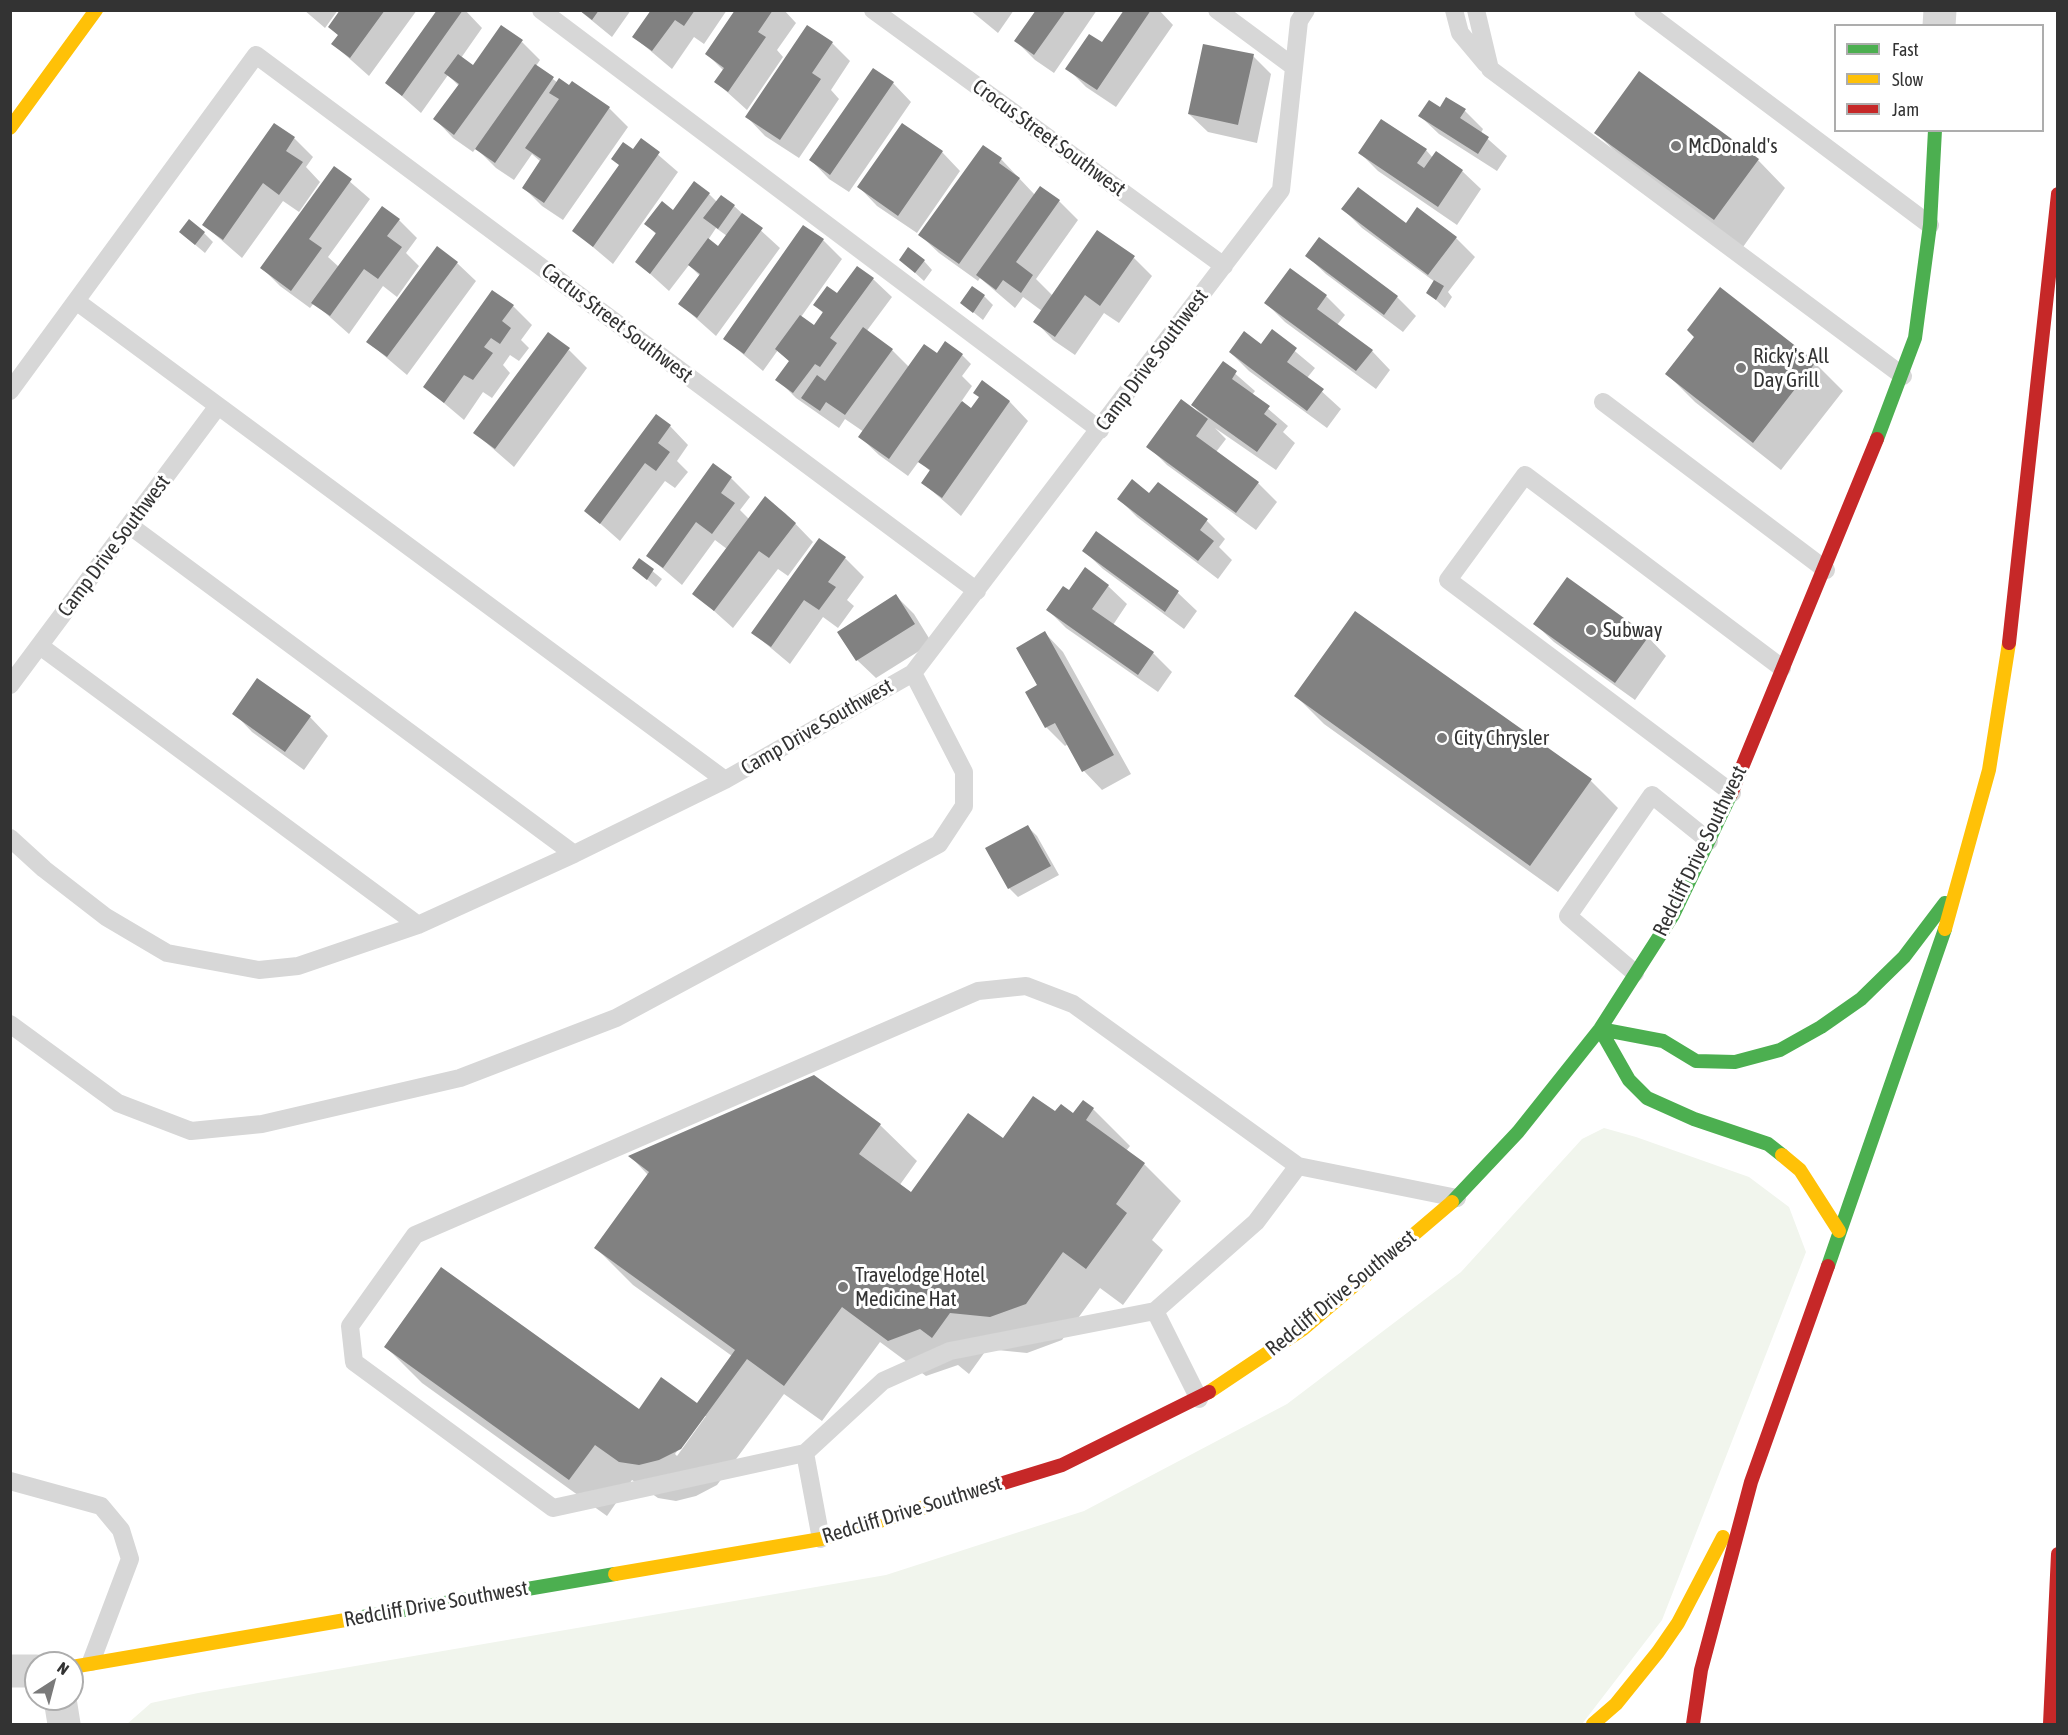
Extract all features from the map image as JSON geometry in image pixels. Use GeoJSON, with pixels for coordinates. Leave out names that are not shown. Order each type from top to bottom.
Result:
{"type":"FeatureCollection","features":[{"type":"Feature","properties":{"kind":"main road"},"geometry":{"type":"LineString","coordinates":[[10,128],[96,10]]}},
{"type":"Feature","properties":{"kind":"main road","name":"Redcliff Drive Southwest"},"geometry":{"type":"LineString","coordinates":[[84,1664],[821,1539],[1062,1465],[1199,1399],[1303,1329],[1457,1198],[1518,1132],[1600,1029],[1673,915],[1732,793],[1782,668],[1826,570],[1903,376],[1915,338],[1930,225],[1935,132]]}},
{"type":"Feature","properties":{"kind":"main road"},"geometry":{"type":"LineString","coordinates":[[1693,1725],[1701,1670],[1751,1482],[1923,999],[1960,882],[1989,770],[2015,601],[2058,194]]}},
{"type":"Feature","properties":{"kind":"main road"},"geometry":{"type":"LineString","coordinates":[[1600,1029],[1663,1041],[1696,1061],[1734,1062],[1780,1050],[1821,1027],[1861,999],[1904,957],[1960,882]]}},
{"type":"Feature","properties":{"kind":"main road"},"geometry":{"type":"LineString","coordinates":[[1600,1029],[1629,1080],[1647,1098],[1694,1119],[1768,1144],[1800,1170],[1839,1231]]}},
{"type":"Feature","properties":{"kind":"main road"},"geometry":{"type":"LineString","coordinates":[[1593,1725],[1616,1704],[1678,1623],[1751,1482]]}},
{"type":"Feature","properties":{"kind":"main road"},"geometry":{"type":"LineString","coordinates":[[2050,1725],[2058,1554]]}},
{"type":"Feature","properties":{"kind":"lane"},"geometry":{"type":"LineString","coordinates":[[541,10],[1100,430]]}},
{"type":"Feature","properties":{"kind":"lane","name":"Crocus Street Southwest"},"geometry":{"type":"LineString","coordinates":[[873,10],[1224,266]]}},
{"type":"Feature","properties":{"kind":"lane"},"geometry":{"type":"LineString","coordinates":[[1217,10],[1294,67]]}},
{"type":"Feature","properties":{"kind":"lane","name":"Camp Drive Southwest"},"geometry":{"type":"LineString","coordinates":[[10,838],[44,869],[106,917],[167,953],[259,970],[298,966],[418,925],[574,854],[725,780],[913,673],[1281,190],[1299,21],[1306,10]]}},
{"type":"Feature","properties":{"kind":"lane"},"geometry":{"type":"LineString","coordinates":[[1454,10],[1460,33],[1490,69],[1903,376]]}},
{"type":"Feature","properties":{"kind":"lane"},"geometry":{"type":"LineString","coordinates":[[1476,10],[1490,69]]}},
{"type":"Feature","properties":{"kind":"lane"},"geometry":{"type":"LineString","coordinates":[[1643,10],[1930,225]]}},
{"type":"Feature","properties":{"kind":"lane","name":"Cactus Street Southwest"},"geometry":{"type":"LineString","coordinates":[[76,301],[256,56],[977,591]]}},
{"type":"Feature","properties":{"kind":"lane"},"geometry":{"type":"LineString","coordinates":[[10,391],[76,301],[725,780]]}},
{"type":"Feature","properties":{"kind":"lane"},"geometry":{"type":"LineString","coordinates":[[1603,402],[1826,570]]}},
{"type":"Feature","properties":{"kind":"lane","name":"Camp Drive Southwest"},"geometry":{"type":"LineString","coordinates":[[10,685],[218,406]]}},
{"type":"Feature","properties":{"kind":"lane"},"geometry":{"type":"LineString","coordinates":[[1732,793],[1448,580],[1525,475],[1782,668]]}},
{"type":"Feature","properties":{"kind":"lane"},"geometry":{"type":"LineString","coordinates":[[129,525],[574,854]]}},
{"type":"Feature","properties":{"kind":"lane"},"geometry":{"type":"LineString","coordinates":[[40,646],[418,925]]}},
{"type":"Feature","properties":{"kind":"lane"},"geometry":{"type":"LineString","coordinates":[[10,1024],[118,1103],[191,1131],[262,1124],[460,1078],[616,1018],[939,844],[964,806],[964,771],[913,673]]}},
{"type":"Feature","properties":{"kind":"lane"},"geometry":{"type":"LineString","coordinates":[[1635,973],[1568,916],[1653,795],[1709,841]]}},
{"type":"Feature","properties":{"kind":"lane"},"geometry":{"type":"LineString","coordinates":[[1298,1166],[1256,1222],[1155,1311],[950,1351],[883,1381],[805,1453],[553,1508],[354,1362],[350,1326],[415,1235],[978,991],[1026,986],[1073,1004],[1298,1166],[1457,1198]]}},
{"type":"Feature","properties":{"kind":"lane"},"geometry":{"type":"LineString","coordinates":[[1155,1311],[1199,1399]]}},
{"type":"Feature","properties":{"kind":"lane"},"geometry":{"type":"LineString","coordinates":[[805,1453],[821,1539]]}},
{"type":"Feature","properties":{"kind":"lane"},"geometry":{"type":"LineString","coordinates":[[10,1481],[101,1506],[121,1530],[130,1559],[91,1662]]}},
{"type":"Feature","properties":{"kind":"shaded area"},"geometry":{"type":"Polygon","coordinates":[[[1604,1128],[1749,1177],[1789,1207],[1806,1252],[1662,1620],[1582,1724],[127,1724],[151,1703],[198,1693],[886,1575],[1084,1511],[1287,1404],[1461,1272],[1582,1139],[1604,1128]]]}},
{"type":"Feature","properties":{"kind":"building"},"geometry":{"type":"Polygon","coordinates":[[[340,10],[385,10],[350,58],[331,44],[338,35],[328,27],[340,10]]]}},
{"type":"Feature","properties":{"kind":"building"},"geometry":{"type":"Polygon","coordinates":[[[437,10],[463,10],[402,96],[385,83],[437,10]]]}},
{"type":"Feature","properties":{"kind":"building"},"geometry":{"type":"Polygon","coordinates":[[[579,10],[599,10],[592,20],[579,10]]]}},
{"type":"Feature","properties":{"kind":"building"},"geometry":{"type":"Polygon","coordinates":[[[651,10],[695,10],[684,26],[675,20],[652,51],[632,37],[651,10]]]}},
{"type":"Feature","properties":{"kind":"building"},"geometry":{"type":"Polygon","coordinates":[[[735,10],[773,10],[758,32],[766,37],[728,92],[714,82],[724,68],[705,54],[735,10]]]}},
{"type":"Feature","properties":{"kind":"building"},"geometry":{"type":"Polygon","coordinates":[[[1036,10],[1066,10],[1034,55],[1014,41],[1036,10]]]}},
{"type":"Feature","properties":{"kind":"building"},"geometry":{"type":"Polygon","coordinates":[[[1124,10],[1151,10],[1097,90],[1065,69],[1089,34],[1102,42],[1124,10]]]}},
{"type":"Feature","properties":{"kind":"building"},"geometry":{"type":"Polygon","coordinates":[[[501,25],[523,40],[454,135],[433,119],[459,84],[444,73],[458,54],[473,65],[501,25]]]}},
{"type":"Feature","properties":{"kind":"building"},"geometry":{"type":"Polygon","coordinates":[[[807,25],[833,42],[812,73],[821,79],[780,140],[745,117],[807,25]]]}},
{"type":"Feature","properties":{"kind":"building"},"geometry":{"type":"Polygon","coordinates":[[[1203,44],[1254,54],[1238,125],[1188,114],[1203,44]]]}},
{"type":"Feature","properties":{"kind":"building"},"geometry":{"type":"Polygon","coordinates":[[[535,64],[554,77],[495,163],[475,149],[535,64]]]}},
{"type":"Feature","properties":{"kind":"building"},"geometry":{"type":"Polygon","coordinates":[[[873,68],[894,82],[830,175],[809,160],[873,68]]]}},
{"type":"Feature","properties":{"kind":"building","name":"McDonald's"},"geometry":{"type":"Polygon","coordinates":[[[1639,71],[1759,159],[1714,220],[1594,133],[1639,71]]]}},
{"type":"Feature","properties":{"kind":"building"},"geometry":{"type":"Polygon","coordinates":[[[559,78],[569,85],[572,81],[610,107],[544,203],[522,188],[541,159],[525,148],[559,99],[549,93],[559,78]]]}},
{"type":"Feature","properties":{"kind":"building"},"geometry":{"type":"Polygon","coordinates":[[[1446,97],[1466,109],[1460,118],[1489,137],[1478,154],[1418,116],[1429,100],[1440,107],[1446,97]]]}},
{"type":"Feature","properties":{"kind":"building"},"geometry":{"type":"Polygon","coordinates":[[[1381,119],[1427,149],[1417,163],[1424,168],[1436,151],[1463,170],[1438,207],[1358,153],[1381,119]]]}},
{"type":"Feature","properties":{"kind":"building"},"geometry":{"type":"Polygon","coordinates":[[[274,123],[295,137],[286,151],[303,162],[279,195],[263,183],[223,240],[202,225],[274,123]]]}},
{"type":"Feature","properties":{"kind":"building"},"geometry":{"type":"Polygon","coordinates":[[[902,123],[943,151],[898,216],[857,187],[902,123]]]}},
{"type":"Feature","properties":{"kind":"building"},"geometry":{"type":"Polygon","coordinates":[[[641,138],[660,152],[593,247],[572,231],[619,165],[611,159],[623,142],[633,149],[641,138]]]}},
{"type":"Feature","properties":{"kind":"building"},"geometry":{"type":"Polygon","coordinates":[[[983,145],[1002,158],[999,163],[1020,178],[959,264],[918,235],[983,145]]]}},
{"type":"Feature","properties":{"kind":"building"},"geometry":{"type":"Polygon","coordinates":[[[334,166],[352,179],[309,239],[322,248],[291,291],[260,268],[334,166]]]}},
{"type":"Feature","properties":{"kind":"building"},"geometry":{"type":"Polygon","coordinates":[[[694,181],[710,193],[650,274],[635,262],[656,233],[644,224],[662,201],[673,210],[694,181]]]}},
{"type":"Feature","properties":{"kind":"building"},"geometry":{"type":"Polygon","coordinates":[[[1040,186],[1060,200],[1016,262],[1033,275],[1021,293],[1003,280],[996,290],[976,275],[1040,186]]]}},
{"type":"Feature","properties":{"kind":"building"},"geometry":{"type":"Polygon","coordinates":[[[1358,187],[1406,223],[1417,207],[1457,237],[1428,275],[1341,209],[1358,187]]]}},
{"type":"Feature","properties":{"kind":"building"},"geometry":{"type":"Polygon","coordinates":[[[721,195],[735,205],[718,229],[703,218],[721,195]]]}},
{"type":"Feature","properties":{"kind":"building"},"geometry":{"type":"Polygon","coordinates":[[[382,206],[400,219],[387,236],[402,247],[378,279],[364,269],[330,316],[311,303],[382,206]]]}},
{"type":"Feature","properties":{"kind":"building"},"geometry":{"type":"Polygon","coordinates":[[[742,213],[763,228],[697,318],[678,304],[700,274],[688,265],[708,238],[718,246],[742,213]]]}},
{"type":"Feature","properties":{"kind":"building"},"geometry":{"type":"Polygon","coordinates":[[[189,219],[205,232],[195,245],[179,232],[189,219]]]}},
{"type":"Feature","properties":{"kind":"building"},"geometry":{"type":"Polygon","coordinates":[[[803,225],[824,239],[744,354],[723,339],[803,225]]]}},
{"type":"Feature","properties":{"kind":"building"},"geometry":{"type":"Polygon","coordinates":[[[1097,230],[1135,256],[1100,306],[1085,295],[1055,337],[1033,322],[1097,230]]]}},
{"type":"Feature","properties":{"kind":"building"},"geometry":{"type":"Polygon","coordinates":[[[1319,237],[1398,296],[1384,315],[1305,256],[1319,237]]]}},
{"type":"Feature","properties":{"kind":"building"},"geometry":{"type":"Polygon","coordinates":[[[437,246],[458,262],[387,357],[366,342],[437,246]]]}},
{"type":"Feature","properties":{"kind":"building"},"geometry":{"type":"Polygon","coordinates":[[[908,247],[925,260],[915,273],[899,260],[908,247]]]}},
{"type":"Feature","properties":{"kind":"building"},"geometry":{"type":"Polygon","coordinates":[[[857,266],[874,278],[830,338],[837,343],[820,367],[815,364],[793,393],[775,380],[789,361],[775,349],[800,315],[814,325],[823,312],[813,305],[827,286],[837,293],[857,266]]]}},
{"type":"Feature","properties":{"kind":"building"},"geometry":{"type":"Polygon","coordinates":[[[1290,268],[1327,295],[1317,309],[1373,350],[1356,371],[1264,303],[1290,268]]]}},
{"type":"Feature","properties":{"kind":"building"},"geometry":{"type":"Polygon","coordinates":[[[1434,280],[1444,286],[1436,300],[1426,293],[1434,280]]]}},
{"type":"Feature","properties":{"kind":"building"},"geometry":{"type":"Polygon","coordinates":[[[972,286],[985,295],[973,313],[960,303],[972,286]]]}},
{"type":"Feature","properties":{"kind":"building","name":"Ricky's All Day Grill"},"geometry":{"type":"Polygon","coordinates":[[[1720,287],[1816,362],[1753,443],[1665,374],[1694,337],[1687,330],[1720,287]]]}},
{"type":"Feature","properties":{"kind":"building"},"geometry":{"type":"Polygon","coordinates":[[[492,290],[514,305],[502,321],[511,328],[500,344],[491,338],[484,347],[493,353],[473,380],[464,375],[444,403],[423,387],[492,290]]]}},
{"type":"Feature","properties":{"kind":"building"},"geometry":{"type":"Polygon","coordinates":[[[863,327],[893,349],[845,415],[826,402],[820,411],[801,398],[817,375],[825,381],[863,327]]]}},
{"type":"Feature","properties":{"kind":"building"},"geometry":{"type":"Polygon","coordinates":[[[1272,329],[1297,348],[1287,362],[1324,389],[1307,411],[1229,352],[1244,331],[1261,344],[1272,329]]]}},
{"type":"Feature","properties":{"kind":"building"},"geometry":{"type":"Polygon","coordinates":[[[548,332],[570,348],[495,449],[473,433],[548,332]]]}},
{"type":"Feature","properties":{"kind":"building"},"geometry":{"type":"Polygon","coordinates":[[[945,341],[963,354],[889,459],[858,437],[924,344],[937,353],[945,341]]]}},
{"type":"Feature","properties":{"kind":"building"},"geometry":{"type":"Polygon","coordinates":[[[1223,361],[1237,371],[1232,379],[1270,406],[1264,414],[1277,424],[1257,452],[1191,405],[1223,361]]]}},
{"type":"Feature","properties":{"kind":"building"},"geometry":{"type":"Polygon","coordinates":[[[982,380],[1010,401],[942,498],[921,483],[930,470],[918,462],[962,401],[971,408],[979,397],[973,393],[982,380]]]}},
{"type":"Feature","properties":{"kind":"building"},"geometry":{"type":"Polygon","coordinates":[[[1181,399],[1208,419],[1196,436],[1259,482],[1236,513],[1146,447],[1181,399]]]}},
{"type":"Feature","properties":{"kind":"building"},"geometry":{"type":"Polygon","coordinates":[[[656,414],[671,425],[658,443],[670,452],[656,471],[645,463],[600,524],[584,511],[656,414]]]}},
{"type":"Feature","properties":{"kind":"building"},"geometry":{"type":"Polygon","coordinates":[[[713,463],[732,477],[721,493],[735,503],[712,534],[696,522],[663,568],[646,556],[713,463]]]}},
{"type":"Feature","properties":{"kind":"building"},"geometry":{"type":"Polygon","coordinates":[[[1132,479],[1149,493],[1158,482],[1208,519],[1200,530],[1214,541],[1198,561],[1117,499],[1132,479]]]}},
{"type":"Feature","properties":{"kind":"building"},"geometry":{"type":"Polygon","coordinates":[[[765,496],[796,523],[769,558],[759,551],[714,611],[692,594],[765,496]]]}},
{"type":"Feature","properties":{"kind":"building"},"geometry":{"type":"Polygon","coordinates":[[[1096,531],[1179,591],[1165,612],[1082,551],[1096,531]]]}},
{"type":"Feature","properties":{"kind":"building"},"geometry":{"type":"Polygon","coordinates":[[[819,538],[846,557],[828,582],[836,587],[819,610],[804,600],[771,647],[751,633],[819,538]]]}},
{"type":"Feature","properties":{"kind":"building"},"geometry":{"type":"Polygon","coordinates":[[[639,558],[654,569],[647,580],[632,568],[639,558]]]}},
{"type":"Feature","properties":{"kind":"building"},"geometry":{"type":"Polygon","coordinates":[[[1085,567],[1109,585],[1092,609],[1154,652],[1138,675],[1046,610],[1063,586],[1069,590],[1085,567]]]}},
{"type":"Feature","properties":{"kind":"building","name":"Subway"},"geometry":{"type":"Polygon","coordinates":[[[1567,577],[1649,636],[1615,683],[1533,624],[1567,577]]]}},
{"type":"Feature","properties":{"kind":"building"},"geometry":{"type":"Polygon","coordinates":[[[896,594],[915,624],[856,661],[837,632],[896,594]]]}},
{"type":"Feature","properties":{"kind":"building","name":"City Chrysler"},"geometry":{"type":"Polygon","coordinates":[[[1355,611],[1592,779],[1530,866],[1294,696],[1355,611]]]}},
{"type":"Feature","properties":{"kind":"building"},"geometry":{"type":"Polygon","coordinates":[[[1045,631],[1114,755],[1082,772],[1055,723],[1045,728],[1025,692],[1037,685],[1016,648],[1045,631]]]}},
{"type":"Feature","properties":{"kind":"building"},"geometry":{"type":"Polygon","coordinates":[[[257,678],[311,716],[285,752],[232,714],[257,678]]]}},
{"type":"Feature","properties":{"kind":"building"},"geometry":{"type":"Polygon","coordinates":[[[1028,825],[1051,866],[1008,889],[985,848],[1028,825]]]}},
{"type":"Feature","properties":{"kind":"building","name":"Travelodge Hotel Medicine Hat"},"geometry":{"type":"Polygon","coordinates":[[[814,1075],[881,1124],[859,1154],[911,1192],[968,1113],[1003,1138],[1033,1096],[1055,1111],[1061,1104],[1073,1113],[1083,1100],[1094,1108],[1086,1120],[1145,1163],[1116,1204],[1127,1213],[1086,1269],[1063,1252],[1026,1304],[990,1317],[950,1313],[932,1338],[920,1329],[888,1341],[842,1307],[784,1386],[747,1359],[681,1449],[659,1460],[639,1465],[619,1462],[595,1445],[569,1480],[384,1347],[441,1267],[639,1409],[661,1377],[697,1403],[735,1350],[594,1248],[649,1172],[628,1156],[814,1075]]]}},
{"type":"Feature","properties":{"kind":"traffic: fast"},"geometry":{"type":"LineString","coordinates":[[1877,439],[1915,338],[1930,225],[1935,132]]}},
{"type":"Feature","properties":{"kind":"traffic: fast"},"geometry":{"type":"LineString","coordinates":[[1452,1202],[1518,1132],[1600,1029],[1673,915],[1731,794]]}},
{"type":"Feature","properties":{"kind":"traffic: fast"},"geometry":{"type":"LineString","coordinates":[[1600,1029],[1663,1041],[1696,1061],[1735,1062],[1780,1050],[1821,1027],[1861,999],[1904,957],[1945,903]]}},
{"type":"Feature","properties":{"kind":"traffic: fast"},"geometry":{"type":"LineString","coordinates":[[1828,1266],[1945,929]]}},
{"type":"Feature","properties":{"kind":"traffic: fast"},"geometry":{"type":"LineString","coordinates":[[1600,1029],[1629,1080],[1647,1098],[1694,1119],[1768,1144],[1782,1155]]}},
{"type":"Feature","properties":{"kind":"traffic: fast"},"geometry":{"type":"LineString","coordinates":[[357,1618],[615,1574]]}},
{"type":"Feature","properties":{"kind":"traffic: slow"},"geometry":{"type":"LineString","coordinates":[[10,128],[96,10]]}},
{"type":"Feature","properties":{"kind":"traffic: slow"},"geometry":{"type":"LineString","coordinates":[[1945,929],[1989,770],[2009,643]]}},
{"type":"Feature","properties":{"kind":"traffic: slow"},"geometry":{"type":"LineString","coordinates":[[1782,1155],[1800,1170],[1839,1231]]}},
{"type":"Feature","properties":{"kind":"traffic: slow"},"geometry":{"type":"LineString","coordinates":[[1209,1392],[1303,1329],[1452,1202]]}},
{"type":"Feature","properties":{"kind":"traffic: slow"},"geometry":{"type":"LineString","coordinates":[[615,1574],[821,1539],[938,1503]]}},
{"type":"Feature","properties":{"kind":"traffic: slow"},"geometry":{"type":"LineString","coordinates":[[1593,1724],[1616,1704],[1658,1652],[1678,1623],[1723,1537]]}},
{"type":"Feature","properties":{"kind":"traffic: slow"},"geometry":{"type":"LineString","coordinates":[[84,1665],[357,1618]]}},
{"type":"Feature","properties":{"kind":"traffic: jam"},"geometry":{"type":"LineString","coordinates":[[2009,643],[2058,194]]}},
{"type":"Feature","properties":{"kind":"traffic: jam"},"geometry":{"type":"LineString","coordinates":[[1731,794],[1877,439]]}},
{"type":"Feature","properties":{"kind":"traffic: jam"},"geometry":{"type":"LineString","coordinates":[[1693,1724],[1701,1670],[1751,1482],[1828,1266]]}},
{"type":"Feature","properties":{"kind":"traffic: jam"},"geometry":{"type":"LineString","coordinates":[[938,1503],[1062,1465],[1209,1392]]}},
{"type":"Feature","properties":{"kind":"traffic: jam"},"geometry":{"type":"LineString","coordinates":[[2050,1724],[2058,1554]]}},
{"type":"Feature","properties":{"kind":"place","name":"McDonald's"},"geometry":{"type":"Point","coordinates":[1676,146]}},
{"type":"Feature","properties":{"kind":"place","name":"Ricky's All Day Grill"},"geometry":{"type":"Point","coordinates":[1741,368]}},
{"type":"Feature","properties":{"kind":"place","name":"Subway"},"geometry":{"type":"Point","coordinates":[1591,630]}},
{"type":"Feature","properties":{"kind":"place","name":"City Chrysler"},"geometry":{"type":"Point","coordinates":[1442,738]}},
{"type":"Feature","properties":{"kind":"place","name":"Travelodge Hotel Medicine Hat"},"geometry":{"type":"Point","coordinates":[843,1287]}}]}
